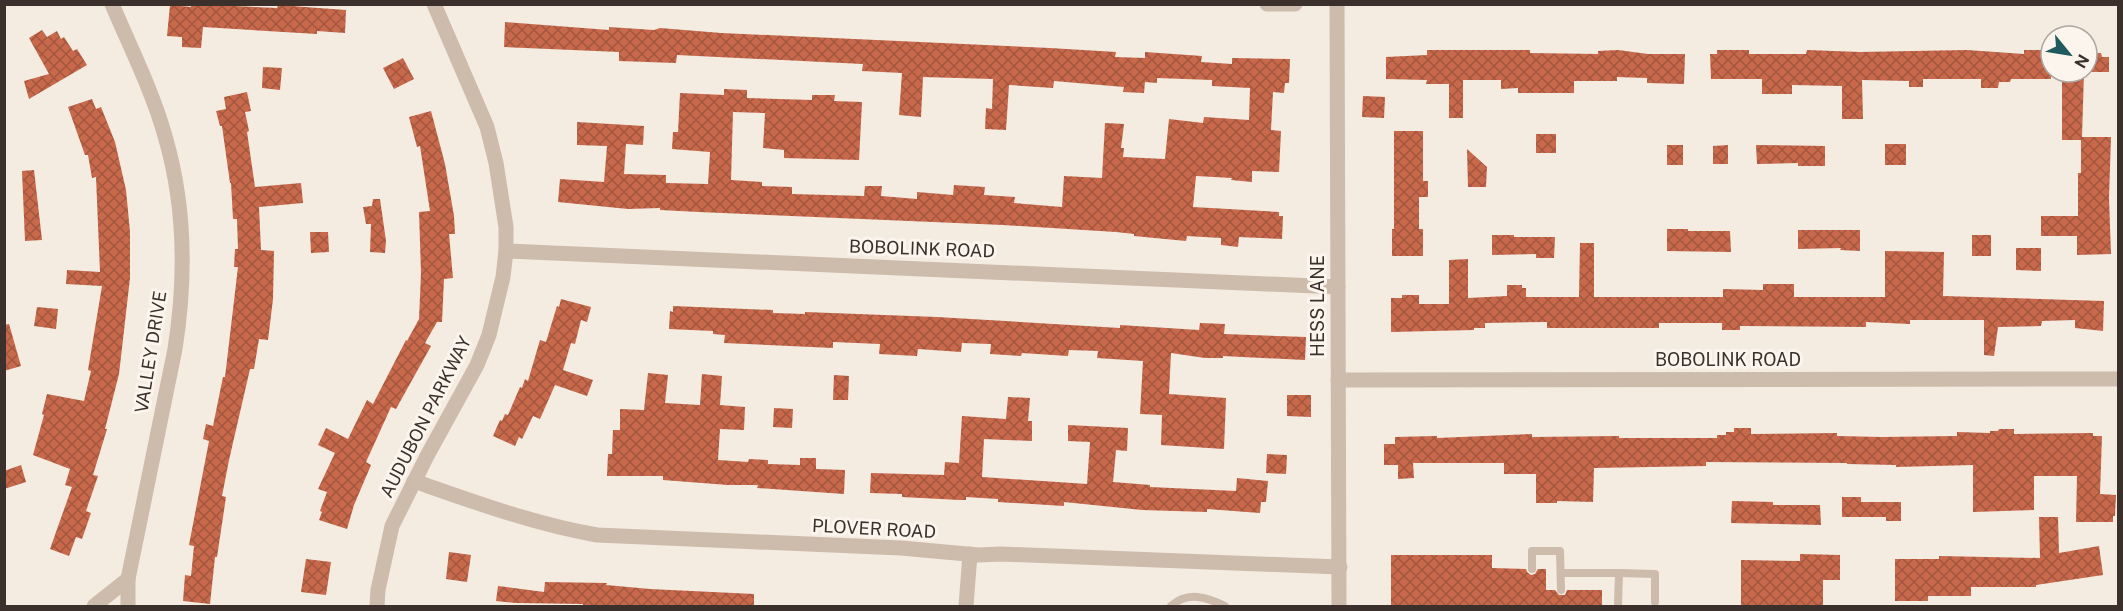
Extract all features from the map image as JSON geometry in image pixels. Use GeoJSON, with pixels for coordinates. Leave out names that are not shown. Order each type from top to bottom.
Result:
{"type":"FeatureCollection","features":[{"type":"Feature","properties":{"kind":"street","name":"VALLEY DRIVE"},"geometry":{"type":"LineString","coordinates":[[111,4],[156,107],[170,153],[180,215],[182,275],[175,349],[128,579],[128,606]]}},
{"type":"Feature","properties":{"kind":"street","name":"AUDUBON PARKWAY"},"geometry":{"type":"LineString","coordinates":[[377,606],[378,590],[392,526],[482,355],[499,298],[506,250],[506,227],[496,163],[487,127],[434,4]]}},
{"type":"Feature","properties":{"kind":"street"},"geometry":{"type":"LineString","coordinates":[[1267,4],[1295,4]]}},
{"type":"Feature","properties":{"kind":"street","name":"HESS LANE"},"geometry":{"type":"LineString","coordinates":[[1337,4],[1339,606]]}},
{"type":"Feature","properties":{"kind":"street","name":"BOBOLINK ROAD"},"geometry":{"type":"LineString","coordinates":[[506,250],[1338,287]]}},
{"type":"Feature","properties":{"kind":"street","name":"BOBOLINK ROAD"},"geometry":{"type":"LineString","coordinates":[[1338,380],[2118,379]]}},
{"type":"Feature","properties":{"kind":"street","name":"PLOVER ROAD"},"geometry":{"type":"LineString","coordinates":[[414,481],[503,513],[571,531],[597,535],[901,548],[970,554],[1340,567]]}},
{"type":"Feature","properties":{"kind":"street"},"geometry":{"type":"LineString","coordinates":[[966,606],[970,554]]}},
{"type":"Feature","properties":{"kind":"street"},"geometry":{"type":"LineString","coordinates":[[94,606],[128,579]]}},
{"type":"Feature","properties":{"kind":"lane"},"geometry":{"type":"LineString","coordinates":[[1532,569],[1532,551],[1560,551],[1561,590]]}},
{"type":"Feature","properties":{"kind":"lane"},"geometry":{"type":"LineString","coordinates":[[1561,573],[1655,574],[1655,602]]}},
{"type":"Feature","properties":{"kind":"lane"},"geometry":{"type":"LineString","coordinates":[[1618,606],[1619,573]]}},
{"type":"Feature","properties":{"kind":"lane"},"geometry":{"type":"LineString","coordinates":[[1171,606],[1178,600],[1203,596],[1225,606]]}},
{"type":"Feature","properties":{"kind":"building"},"geometry":{"type":"Polygon","coordinates":[[[191,4],[277,8],[278,5],[346,10],[345,33],[317,31],[317,34],[203,27],[201,48],[182,47],[182,37],[167,36],[170,5],[191,7],[191,4]]]}},
{"type":"Feature","properties":{"kind":"building"},"geometry":{"type":"Polygon","coordinates":[[[505,22],[609,30],[609,27],[654,30],[660,28],[721,33],[1050,48],[1116,52],[1115,57],[1145,58],[1145,52],[1202,56],[1201,62],[1232,64],[1232,58],[1290,59],[1289,83],[1285,83],[1284,93],[1273,92],[1271,130],[1281,131],[1279,172],[1252,171],[1252,182],[1231,180],[1232,178],[1196,176],[1193,207],[1279,212],[1279,216],[1283,216],[1282,239],[1239,237],[1238,247],[1221,245],[1221,238],[1187,236],[1186,241],[1116,232],[660,210],[660,208],[628,209],[558,202],[560,179],[604,182],[607,146],[577,145],[577,122],[644,126],[643,145],[626,144],[624,174],[666,175],[666,183],[708,184],[710,152],[672,149],[673,132],[678,132],[680,93],[724,95],[724,89],[747,90],[747,98],[812,100],[812,95],[835,95],[834,101],[862,102],[859,160],[784,158],[784,150],[763,148],[765,113],[733,112],[731,180],[762,182],[762,186],[792,187],[792,194],[864,196],[865,186],[882,186],[881,196],[917,199],[917,192],[953,195],[954,185],[985,187],[984,195],[1015,197],[1014,203],[1062,207],[1064,176],[1102,178],[1105,123],[1124,124],[1121,148],[1124,148],[1123,157],[1165,159],[1169,119],[1203,123],[1204,117],[1249,120],[1250,88],[1212,86],[1212,80],[1157,78],[1157,83],[1145,82],[1144,93],[1123,92],[1124,87],[1054,81],[1053,88],[1009,85],[1006,130],[985,129],[986,108],[992,109],[993,79],[923,77],[921,117],[899,115],[902,73],[862,71],[863,64],[677,55],[676,63],[619,61],[619,52],[504,47],[505,22]]]}},
{"type":"Feature","properties":{"kind":"building"},"geometry":{"type":"Polygon","coordinates":[[[42,30],[47,37],[57,31],[61,39],[64,37],[73,51],[77,49],[87,65],[29,99],[24,81],[49,74],[29,38],[42,30]]]}},
{"type":"Feature","properties":{"kind":"building"},"geometry":{"type":"Polygon","coordinates":[[[1427,50],[1530,50],[1530,53],[1598,54],[1598,51],[1618,50],[1648,54],[1685,54],[1684,84],[1647,83],[1647,78],[1617,77],[1617,81],[1574,81],[1574,93],[1518,93],[1518,88],[1501,89],[1501,80],[1463,80],[1463,118],[1449,118],[1449,84],[1426,84],[1427,80],[1386,79],[1386,57],[1427,55],[1427,50]]]}},
{"type":"Feature","properties":{"kind":"building"},"geometry":{"type":"Polygon","coordinates":[[[1717,50],[1749,50],[1749,54],[1806,54],[1807,50],[1860,52],[1967,50],[2024,54],[2024,50],[2039,50],[2039,79],[2011,79],[2010,82],[1999,82],[1998,88],[1981,88],[1981,79],[1923,79],[1923,87],[1909,87],[1909,81],[1862,80],[1863,119],[1842,119],[1842,86],[1792,85],[1792,94],[1762,94],[1762,79],[1711,79],[1710,54],[1717,54],[1717,50]]]}},
{"type":"Feature","properties":{"kind":"building"},"geometry":{"type":"Polygon","coordinates":[[[2099,53],[2102,57],[2109,57],[2109,72],[2099,72],[2099,53]]]}},
{"type":"Feature","properties":{"kind":"building"},"geometry":{"type":"Polygon","coordinates":[[[403,58],[414,79],[394,89],[383,68],[403,58]]]}},
{"type":"Feature","properties":{"kind":"building"},"geometry":{"type":"Polygon","coordinates":[[[263,67],[282,68],[280,90],[262,88],[263,67]]]}},
{"type":"Feature","properties":{"kind":"building"},"geometry":{"type":"Polygon","coordinates":[[[2062,84],[2084,84],[2082,137],[2111,137],[2109,198],[2111,254],[2077,255],[2077,236],[2041,236],[2041,216],[2078,216],[2081,140],[2062,140],[2062,84]]]}},
{"type":"Feature","properties":{"kind":"building"},"geometry":{"type":"Polygon","coordinates":[[[247,92],[251,111],[245,112],[255,187],[301,183],[303,203],[259,207],[261,250],[274,251],[273,299],[268,340],[259,339],[254,369],[250,369],[229,460],[222,496],[226,497],[217,557],[215,557],[210,604],[183,601],[185,575],[191,576],[194,546],[189,545],[209,441],[203,439],[206,424],[213,426],[223,377],[225,377],[238,267],[234,267],[235,249],[238,249],[237,219],[233,219],[231,183],[222,126],[220,126],[216,111],[226,109],[224,97],[247,92]]]}},
{"type":"Feature","properties":{"kind":"building"},"geometry":{"type":"Polygon","coordinates":[[[1363,96],[1385,97],[1384,118],[1362,117],[1363,96]]]}},
{"type":"Feature","properties":{"kind":"building"},"geometry":{"type":"Polygon","coordinates":[[[92,99],[96,109],[101,107],[115,142],[126,190],[130,232],[130,278],[119,374],[105,429],[107,429],[93,475],[98,476],[86,511],[91,513],[82,539],[76,537],[69,556],[50,549],[72,487],[65,485],[70,469],[33,455],[47,394],[84,401],[91,371],[88,370],[102,286],[66,284],[67,270],[100,272],[96,177],[92,178],[88,155],[85,155],[68,107],[92,99]]]}},
{"type":"Feature","properties":{"kind":"building"},"geometry":{"type":"Polygon","coordinates":[[[431,111],[445,164],[454,216],[455,234],[449,234],[453,278],[444,279],[442,322],[437,322],[425,343],[431,346],[396,409],[391,407],[366,462],[371,465],[354,505],[347,529],[319,520],[327,492],[318,489],[335,453],[318,445],[326,428],[348,439],[367,400],[373,404],[419,319],[421,273],[419,212],[430,211],[420,146],[417,147],[409,117],[431,111]]]}},
{"type":"Feature","properties":{"kind":"building"},"geometry":{"type":"Polygon","coordinates":[[[1394,131],[1423,131],[1423,181],[1428,181],[1428,197],[1419,197],[1419,229],[1423,229],[1423,256],[1392,256],[1394,131]]]}},
{"type":"Feature","properties":{"kind":"building"},"geometry":{"type":"Polygon","coordinates":[[[1536,134],[1556,134],[1556,153],[1536,153],[1536,134]]]}},
{"type":"Feature","properties":{"kind":"building"},"geometry":{"type":"Polygon","coordinates":[[[1885,144],[1906,144],[1906,165],[1885,165],[1885,144]]]}},
{"type":"Feature","properties":{"kind":"building"},"geometry":{"type":"Polygon","coordinates":[[[1667,145],[1683,145],[1683,165],[1667,165],[1667,145]]]}},
{"type":"Feature","properties":{"kind":"building"},"geometry":{"type":"Polygon","coordinates":[[[1728,145],[1728,164],[1713,164],[1713,146],[1728,145]]]}},
{"type":"Feature","properties":{"kind":"building"},"geometry":{"type":"Polygon","coordinates":[[[1756,145],[1825,146],[1825,166],[1798,166],[1798,163],[1757,164],[1756,145]]]}},
{"type":"Feature","properties":{"kind":"building"},"geometry":{"type":"Polygon","coordinates":[[[1467,149],[1487,167],[1486,187],[1468,187],[1467,149]]]}},
{"type":"Feature","properties":{"kind":"building"},"geometry":{"type":"Polygon","coordinates":[[[34,170],[42,240],[25,241],[22,171],[34,170]]]}},
{"type":"Feature","properties":{"kind":"building"},"geometry":{"type":"Polygon","coordinates":[[[373,199],[380,199],[386,241],[385,253],[370,252],[371,224],[366,224],[363,207],[372,206],[373,199]]]}},
{"type":"Feature","properties":{"kind":"building"},"geometry":{"type":"Polygon","coordinates":[[[1667,229],[1730,231],[1731,252],[1667,251],[1667,229]]]}},
{"type":"Feature","properties":{"kind":"building"},"geometry":{"type":"Polygon","coordinates":[[[1798,230],[1860,230],[1860,251],[1840,250],[1841,248],[1798,249],[1798,230]]]}},
{"type":"Feature","properties":{"kind":"building"},"geometry":{"type":"Polygon","coordinates":[[[310,232],[328,232],[329,252],[311,253],[310,232]]]}},
{"type":"Feature","properties":{"kind":"building"},"geometry":{"type":"Polygon","coordinates":[[[1492,235],[1555,237],[1554,258],[1536,258],[1536,254],[1492,255],[1492,235]]]}},
{"type":"Feature","properties":{"kind":"building"},"geometry":{"type":"Polygon","coordinates":[[[1972,235],[1991,235],[1991,256],[1972,256],[1972,235]]]}},
{"type":"Feature","properties":{"kind":"building"},"geometry":{"type":"Polygon","coordinates":[[[1580,243],[1594,243],[1594,297],[1723,297],[1723,289],[1763,290],[1763,284],[1794,284],[1794,297],[1885,297],[1885,251],[1944,252],[1943,296],[2104,301],[2103,331],[2075,328],[2075,320],[2042,321],[2041,326],[1998,327],[1994,356],[1984,355],[1984,320],[1910,320],[1910,324],[1866,322],[1866,327],[1740,326],[1740,330],[1722,330],[1722,323],[1659,323],[1659,328],[1547,328],[1547,322],[1485,323],[1485,328],[1474,328],[1474,330],[1391,332],[1391,298],[1402,298],[1402,295],[1419,295],[1419,304],[1449,304],[1449,260],[1468,259],[1468,298],[1507,296],[1507,285],[1522,285],[1522,288],[1526,288],[1526,297],[1579,297],[1580,243]]]}},
{"type":"Feature","properties":{"kind":"building"},"geometry":{"type":"Polygon","coordinates":[[[2016,248],[2041,248],[2041,271],[2016,270],[2016,248]]]}},
{"type":"Feature","properties":{"kind":"building"},"geometry":{"type":"Polygon","coordinates":[[[561,299],[591,307],[587,322],[581,320],[575,344],[571,343],[563,370],[593,380],[587,396],[555,385],[540,419],[533,416],[522,439],[519,437],[515,446],[493,436],[500,420],[502,421],[505,414],[508,415],[525,379],[528,381],[540,340],[546,342],[561,299]]]}},
{"type":"Feature","properties":{"kind":"building"},"geometry":{"type":"Polygon","coordinates":[[[673,306],[773,310],[773,313],[937,317],[1120,328],[1120,325],[1199,330],[1200,323],[1225,324],[1224,334],[1306,337],[1305,360],[1223,356],[1223,358],[1205,358],[1171,353],[1169,394],[1226,398],[1224,449],[1161,445],[1162,415],[1140,414],[1143,361],[1097,358],[1098,351],[1069,350],[1068,356],[1022,353],[1021,356],[990,354],[991,344],[962,343],[961,352],[918,349],[917,356],[879,354],[880,344],[833,342],[833,348],[724,343],[725,335],[713,334],[713,331],[669,329],[670,311],[673,312],[673,306]]]}},
{"type":"Feature","properties":{"kind":"building"},"geometry":{"type":"Polygon","coordinates":[[[37,307],[58,309],[56,329],[34,326],[37,307]]]}},
{"type":"Feature","properties":{"kind":"building"},"geometry":{"type":"Polygon","coordinates":[[[9,324],[21,366],[4,371],[4,325],[9,324]]]}},
{"type":"Feature","properties":{"kind":"building"},"geometry":{"type":"Polygon","coordinates":[[[648,373],[668,375],[665,403],[700,405],[702,374],[722,376],[720,405],[745,407],[744,430],[720,429],[718,460],[748,462],[749,459],[768,460],[768,464],[800,465],[800,458],[816,458],[816,469],[845,470],[844,494],[757,488],[758,485],[663,480],[663,476],[607,476],[608,454],[612,454],[613,430],[620,430],[620,409],[644,410],[648,373]]]}},
{"type":"Feature","properties":{"kind":"building"},"geometry":{"type":"Polygon","coordinates":[[[834,375],[849,376],[848,400],[833,400],[834,375]]]}},
{"type":"Feature","properties":{"kind":"building"},"geometry":{"type":"Polygon","coordinates":[[[1287,395],[1311,395],[1311,417],[1287,416],[1287,395]]]}},
{"type":"Feature","properties":{"kind":"building"},"geometry":{"type":"Polygon","coordinates":[[[1008,397],[1030,398],[1028,421],[1032,421],[1032,441],[984,439],[982,477],[1087,484],[1090,442],[1068,441],[1068,425],[1128,428],[1127,451],[1116,450],[1113,482],[1150,485],[1150,487],[1236,491],[1237,478],[1268,481],[1266,502],[1261,502],[1260,513],[1207,509],[1207,512],[1142,510],[1064,502],[1064,506],[998,502],[998,499],[966,497],[966,500],[960,500],[902,497],[902,494],[870,493],[871,473],[944,475],[945,462],[959,463],[962,416],[1006,419],[1008,397]]]}},
{"type":"Feature","properties":{"kind":"building"},"geometry":{"type":"Polygon","coordinates":[[[774,408],[793,409],[792,428],[773,427],[774,408]]]}},
{"type":"Feature","properties":{"kind":"building"},"geometry":{"type":"Polygon","coordinates":[[[1734,428],[1751,428],[1751,434],[1837,433],[1837,436],[1882,437],[1957,436],[1957,432],[1990,433],[1990,431],[1999,429],[2014,429],[2014,434],[2093,433],[2093,436],[2102,436],[2100,494],[2116,495],[2115,516],[2113,516],[2113,522],[2076,522],[2077,476],[2034,476],[2034,510],[1973,512],[1973,465],[1896,467],[1896,465],[1847,463],[1706,462],[1706,466],[1594,468],[1593,502],[1536,503],[1536,474],[1504,474],[1504,463],[1413,463],[1414,478],[1398,479],[1398,465],[1384,465],[1384,444],[1395,444],[1395,437],[1437,436],[1437,438],[1532,434],[1532,437],[1717,438],[1717,435],[1734,432],[1734,428]]]}},
{"type":"Feature","properties":{"kind":"building"},"geometry":{"type":"Polygon","coordinates":[[[1267,454],[1287,455],[1286,474],[1266,473],[1267,454]]]}},
{"type":"Feature","properties":{"kind":"building"},"geometry":{"type":"Polygon","coordinates":[[[21,465],[26,482],[4,489],[4,471],[21,465]]]}},
{"type":"Feature","properties":{"kind":"building"},"geometry":{"type":"Polygon","coordinates":[[[1842,497],[1861,497],[1861,502],[1901,502],[1901,521],[1886,521],[1886,517],[1842,517],[1842,497]]]}},
{"type":"Feature","properties":{"kind":"building"},"geometry":{"type":"Polygon","coordinates":[[[1732,501],[1773,502],[1773,505],[1820,505],[1821,525],[1731,523],[1732,501]]]}},
{"type":"Feature","properties":{"kind":"building"},"geometry":{"type":"Polygon","coordinates":[[[2039,517],[2058,517],[2059,553],[2099,546],[2103,575],[2036,585],[2036,587],[1971,587],[1971,596],[1928,596],[1928,601],[1895,601],[1895,559],[1939,559],[1939,556],[2040,558],[2039,517]]]}},
{"type":"Feature","properties":{"kind":"building"},"geometry":{"type":"Polygon","coordinates":[[[449,552],[471,555],[467,582],[446,579],[449,552]]]}},
{"type":"Feature","properties":{"kind":"building"},"geometry":{"type":"Polygon","coordinates":[[[1800,554],[1840,555],[1840,580],[1823,580],[1823,606],[1741,606],[1741,560],[1800,561],[1800,554]]]}},
{"type":"Feature","properties":{"kind":"building"},"geometry":{"type":"Polygon","coordinates":[[[1391,555],[1492,555],[1492,568],[1526,569],[1531,575],[1535,574],[1538,569],[1546,569],[1546,590],[1555,590],[1559,595],[1565,595],[1567,590],[1602,590],[1602,606],[1391,606],[1391,555]]]}},
{"type":"Feature","properties":{"kind":"building"},"geometry":{"type":"Polygon","coordinates":[[[306,559],[331,562],[326,595],[301,592],[306,559]]]}},
{"type":"Feature","properties":{"kind":"building"},"geometry":{"type":"Polygon","coordinates":[[[545,582],[607,583],[606,585],[650,589],[754,594],[754,606],[583,606],[583,604],[496,601],[498,586],[544,592],[545,582]]]}}]}
